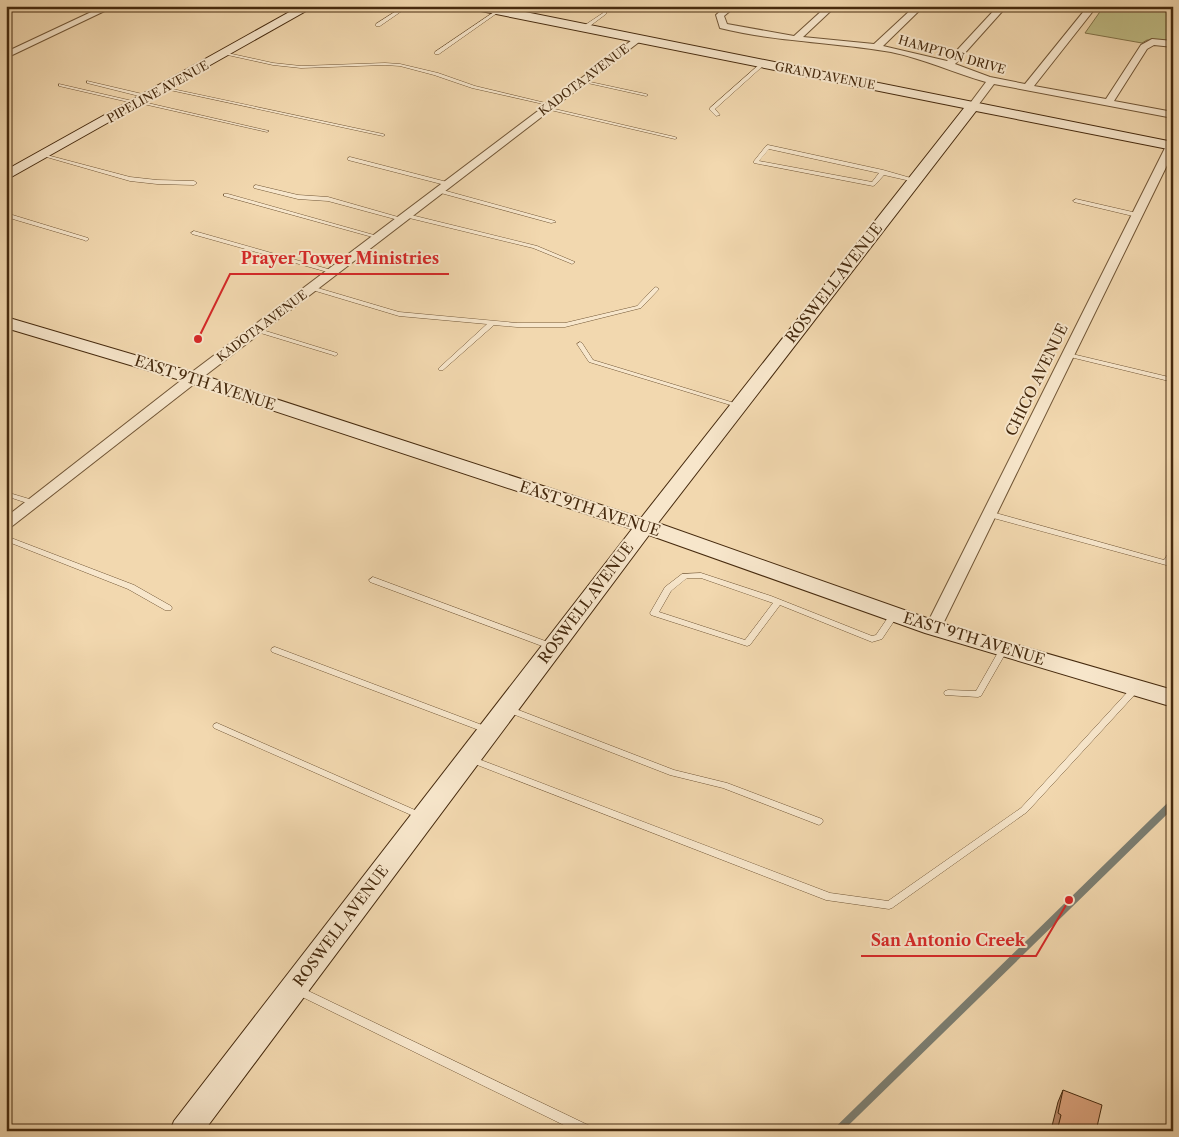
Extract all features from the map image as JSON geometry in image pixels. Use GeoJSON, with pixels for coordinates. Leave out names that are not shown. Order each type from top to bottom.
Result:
{"type":"FeatureCollection","features":[{"type":"Feature","properties":{"kind":"street"},"geometry":{"type":"LineString","coordinates":[[6,55],[111,6]]}},
{"type":"Feature","properties":{"kind":"street","name":"PIPELINE AVENUE"},"geometry":{"type":"LineString","coordinates":[[6,176],[309,6]]}},
{"type":"Feature","properties":{"kind":"street","name":"GRAND AVENUE"},"geometry":{"type":"LineString","coordinates":[[476,6],[1172,146]]}},
{"type":"Feature","properties":{"kind":"street","name":"HAMPTON DRIVE"},"geometry":{"type":"LineString","coordinates":[[732,6],[720,15],[723,26],[742,32],[797,37],[915,55],[949,65],[964,73],[992,80],[1173,115]]}},
{"type":"Feature","properties":{"kind":"street"},"geometry":{"type":"LineString","coordinates":[[797,37],[832,6]]}},
{"type":"Feature","properties":{"kind":"street"},"geometry":{"type":"LineString","coordinates":[[876,48],[920,6]]}},
{"type":"Feature","properties":{"kind":"street"},"geometry":{"type":"LineString","coordinates":[[949,65],[1004,6]]}},
{"type":"Feature","properties":{"kind":"street"},"geometry":{"type":"LineString","coordinates":[[1028,87],[1093,6]]}},
{"type":"Feature","properties":{"kind":"street","name":"KADOTA AVENUE"},"geometry":{"type":"LineString","coordinates":[[6,524],[193,378],[639,39]]}},
{"type":"Feature","properties":{"kind":"street"},"geometry":{"type":"LineString","coordinates":[[1108,103],[1144,47],[1152,42],[1173,44]]}},
{"type":"Feature","properties":{"kind":"street","name":"ROSWELL AVENUE"},"geometry":{"type":"LineString","coordinates":[[185,1131],[644,526],[992,80]]}},
{"type":"Feature","properties":{"kind":"street","name":"CHICO AVENUE"},"geometry":{"type":"LineString","coordinates":[[933,628],[1172,146]]}},
{"type":"Feature","properties":{"kind":"street","name":"EAST 9TH AVENUE"},"geometry":{"type":"LineString","coordinates":[[6,322],[193,378],[644,526],[933,628],[1173,699]]}},
{"type":"Feature","properties":{"kind":"lane"},"geometry":{"type":"LineString","coordinates":[[378,25],[407,6]]}},
{"type":"Feature","properties":{"kind":"lane"},"geometry":{"type":"LineString","coordinates":[[584,28],[605,13],[605,6]]}},
{"type":"Feature","properties":{"kind":"lane"},"geometry":{"type":"LineString","coordinates":[[437,53],[498,11]]}},
{"type":"Feature","properties":{"kind":"lane"},"geometry":{"type":"LineString","coordinates":[[225,54],[302,67],[400,65],[436,74],[474,87],[675,138]]}},
{"type":"Feature","properties":{"kind":"lane"},"geometry":{"type":"LineString","coordinates":[[718,116],[712,109],[763,64]]}},
{"type":"Feature","properties":{"kind":"lane"},"geometry":{"type":"LineString","coordinates":[[583,81],[646,95]]}},
{"type":"Feature","properties":{"kind":"lane"},"geometry":{"type":"LineString","coordinates":[[89,82],[142,101]]}},
{"type":"Feature","properties":{"kind":"lane"},"geometry":{"type":"LineString","coordinates":[[60,85],[142,101],[267,131]]}},
{"type":"Feature","properties":{"kind":"lane"},"geometry":{"type":"LineString","coordinates":[[165,88],[383,135]]}},
{"type":"Feature","properties":{"kind":"lane"},"geometry":{"type":"LineString","coordinates":[[882,172],[873,184],[756,162],[768,147],[882,172],[915,180]]}},
{"type":"Feature","properties":{"kind":"lane"},"geometry":{"type":"LineString","coordinates":[[45,154],[130,179],[194,183]]}},
{"type":"Feature","properties":{"kind":"lane"},"geometry":{"type":"LineString","coordinates":[[350,159],[449,184]]}},
{"type":"Feature","properties":{"kind":"lane"},"geometry":{"type":"LineString","coordinates":[[256,187],[298,197],[328,199],[535,247],[572,262]]}},
{"type":"Feature","properties":{"kind":"lane"},"geometry":{"type":"LineString","coordinates":[[439,191],[553,222]]}},
{"type":"Feature","properties":{"kind":"lane"},"geometry":{"type":"LineString","coordinates":[[226,195],[378,237]]}},
{"type":"Feature","properties":{"kind":"lane"},"geometry":{"type":"LineString","coordinates":[[1076,202],[1137,215]]}},
{"type":"Feature","properties":{"kind":"lane"},"geometry":{"type":"LineString","coordinates":[[6,215],[86,240]]}},
{"type":"Feature","properties":{"kind":"lane"},"geometry":{"type":"LineString","coordinates":[[194,234],[333,272]]}},
{"type":"Feature","properties":{"kind":"lane"},"geometry":{"type":"LineString","coordinates":[[311,288],[399,314],[492,323],[565,325],[639,307],[656,289]]}},
{"type":"Feature","properties":{"kind":"lane"},"geometry":{"type":"LineString","coordinates":[[441,370],[492,323]]}},
{"type":"Feature","properties":{"kind":"lane"},"geometry":{"type":"LineString","coordinates":[[256,330],[335,354]]}},
{"type":"Feature","properties":{"kind":"lane"},"geometry":{"type":"LineString","coordinates":[[580,344],[591,362],[738,406]]}},
{"type":"Feature","properties":{"kind":"lane"},"geometry":{"type":"LineString","coordinates":[[1068,355],[1173,380]]}},
{"type":"Feature","properties":{"kind":"lane"},"geometry":{"type":"LineString","coordinates":[[6,494],[33,503]]}},
{"type":"Feature","properties":{"kind":"lane"},"geometry":{"type":"LineString","coordinates":[[989,514],[1166,563],[1173,553]]}},
{"type":"Feature","properties":{"kind":"lane"},"geometry":{"type":"LineString","coordinates":[[6,538],[131,587],[168,608]]}},
{"type":"Feature","properties":{"kind":"lane"},"geometry":{"type":"LineString","coordinates":[[778,602],[746,644],[654,613],[668,589],[685,576],[701,575],[778,602],[872,639],[879,637],[894,614]]}},
{"type":"Feature","properties":{"kind":"lane"},"geometry":{"type":"LineString","coordinates":[[373,580],[553,647]]}},
{"type":"Feature","properties":{"kind":"lane"},"geometry":{"type":"LineString","coordinates":[[948,692],[978,694],[1004,649]]}},
{"type":"Feature","properties":{"kind":"lane"},"geometry":{"type":"LineString","coordinates":[[275,650],[489,730]]}},
{"type":"Feature","properties":{"kind":"lane"},"geometry":{"type":"LineString","coordinates":[[468,758],[829,897],[889,904],[1024,810],[1136,688]]}},
{"type":"Feature","properties":{"kind":"lane"},"geometry":{"type":"LineString","coordinates":[[506,708],[673,773],[724,785],[818,821]]}},
{"type":"Feature","properties":{"kind":"lane"},"geometry":{"type":"LineString","coordinates":[[216,726],[423,817]]}},
{"type":"Feature","properties":{"kind":"lane"},"geometry":{"type":"LineString","coordinates":[[294,988],[586,1130]]}},
{"type":"Feature","properties":{"kind":"shaded area"},"geometry":{"type":"Polygon","coordinates":[[[1104,6],[1173,8],[1173,42],[1147,40],[1142,43],[1085,33],[1104,6]]]}},
{"type":"Feature","properties":{"kind":"building"},"geometry":{"type":"Polygon","coordinates":[[[1063,1090],[1102,1105],[1096,1131],[1057,1131],[1061,1115],[1058,1113],[1063,1090]]]}},
{"type":"Feature","properties":{"kind":"waterway"},"geometry":{"type":"LineString","coordinates":[[837,1131],[1173,803]]}},
{"type":"Feature","properties":{"kind":"place","name":"Prayer Tower Ministries"},"geometry":{"type":"Point","coordinates":[198,339]}},
{"type":"Feature","properties":{"kind":"place","name":"San Antonio Creek"},"geometry":{"type":"Point","coordinates":[1069,900]}}]}
